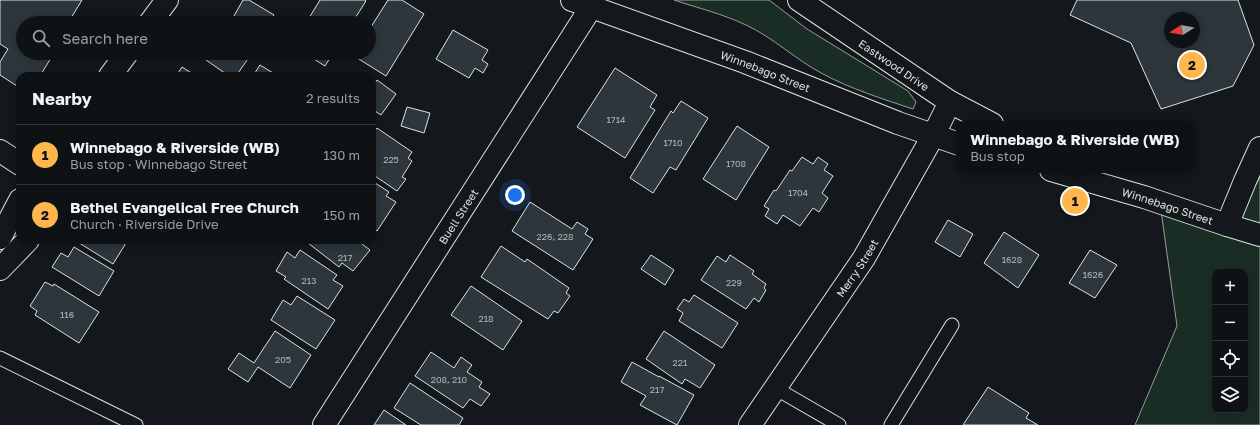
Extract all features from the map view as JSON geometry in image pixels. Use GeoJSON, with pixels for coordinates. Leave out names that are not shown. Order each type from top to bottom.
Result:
{"type":"FeatureCollection","features":[{"type":"Feature","properties":{"kind":"street"},"geometry":{"type":"LineString","coordinates":[[155,16],[167,0]]}},
{"type":"Feature","properties":{"kind":"street","name":"Eastwood Drive"},"geometry":{"type":"LineString","coordinates":[[799,0],[950,102],[986,121]]}},
{"type":"Feature","properties":{"kind":"street","name":"Winnebago Street"},"geometry":{"type":"LineString","coordinates":[[582,3],[745,62],[898,123],[956,143]]}},
{"type":"Feature","properties":{"kind":"street","name":"Buell Street"},"geometry":{"type":"LineString","coordinates":[[324,425],[582,3]]}},
{"type":"Feature","properties":{"kind":"street"},"geometry":{"type":"LineString","coordinates":[[113,72],[122,60]]}},
{"type":"Feature","properties":{"kind":"street"},"geometry":{"type":"LineString","coordinates":[[123,72],[129,60]]}},
{"type":"Feature","properties":{"kind":"street","name":"Merry Street"},"geometry":{"type":"LineString","coordinates":[[750,425],[864,258],[933,136],[950,102]]}},
{"type":"Feature","properties":{"kind":"street"},"geometry":{"type":"LineString","coordinates":[[1227,225],[1260,148]]}},
{"type":"Feature","properties":{"kind":"street"},"geometry":{"type":"LineString","coordinates":[[0,150],[16,161]]}},
{"type":"Feature","properties":{"kind":"street","name":"Winnebago Street"},"geometry":{"type":"LineString","coordinates":[[1062,173],[1144,196],[1260,235]]}},
{"type":"Feature","properties":{"kind":"street"},"geometry":{"type":"LineString","coordinates":[[1094,173],[1144,196]]}},
{"type":"Feature","properties":{"kind":"street"},"geometry":{"type":"LineString","coordinates":[[0,238],[16,208]]}},
{"type":"Feature","properties":{"kind":"street"},"geometry":{"type":"LineString","coordinates":[[0,269],[24,244]]}},
{"type":"Feature","properties":{"kind":"lane"},"geometry":{"type":"LineString","coordinates":[[891,425],[952,325]]}},
{"type":"Feature","properties":{"kind":"lane"},"geometry":{"type":"LineString","coordinates":[[0,358],[136,425]]}},
{"type":"Feature","properties":{"kind":"lane"},"geometry":{"type":"LineString","coordinates":[[775,388],[839,425]]}},
{"type":"Feature","properties":{"kind":"green space"},"geometry":{"type":"Polygon","coordinates":[[[674,0],[769,0],[807,29],[908,91],[916,102],[913,109],[867,93],[834,79],[813,68],[766,36],[746,25],[719,14],[674,0]]]}},
{"type":"Feature","properties":{"kind":"green space"},"geometry":{"type":"Polygon","coordinates":[[[1260,148],[1260,425],[1135,425],[1177,326],[1160,203],[1227,225],[1260,148]]]}},
{"type":"Feature","properties":{"kind":"building"},"geometry":{"type":"Polygon","coordinates":[[[0,0],[82,0],[72,16],[16,16],[16,60],[50,60],[42,72],[16,72],[16,85],[0,75],[0,62],[8,49],[0,44],[0,0]]]}},
{"type":"Feature","properties":{"kind":"building"},"geometry":{"type":"Polygon","coordinates":[[[243,0],[249,0],[274,15],[273,16],[234,16],[243,0]]]}},
{"type":"Feature","properties":{"kind":"building"},"geometry":{"type":"Polygon","coordinates":[[[320,0],[366,1],[356,16],[310,16],[320,0]]]}},
{"type":"Feature","properties":{"kind":"building"},"geometry":{"type":"Polygon","coordinates":[[[388,0],[402,0],[424,14],[386,76],[360,60],[376,60],[376,19],[388,0]]]}},
{"type":"Feature","properties":{"kind":"building"},"geometry":{"type":"Polygon","coordinates":[[[1077,0],[1238,0],[1254,45],[1233,86],[1161,109],[1131,43],[1070,15],[1077,0]]]}},
{"type":"Feature","properties":{"kind":"building"},"geometry":{"type":"Polygon","coordinates":[[[453,30],[488,50],[482,60],[488,64],[483,73],[475,68],[469,78],[436,59],[453,30]]]}},
{"type":"Feature","properties":{"kind":"building"},"geometry":{"type":"Polygon","coordinates":[[[206,60],[247,60],[239,72],[223,72],[206,60]]]}},
{"type":"Feature","properties":{"kind":"building"},"geometry":{"type":"Polygon","coordinates":[[[315,60],[329,60],[325,66],[315,60]]]}},
{"type":"Feature","properties":{"kind":"building"},"geometry":{"type":"Polygon","coordinates":[[[260,65],[271,72],[256,72],[260,65]]]}},
{"type":"Feature","properties":{"kind":"building"},"geometry":{"type":"Polygon","coordinates":[[[182,67],[190,72],[179,72],[182,67]]]}},
{"type":"Feature","properties":{"kind":"building"},"geometry":{"type":"Polygon","coordinates":[[[615,68],[657,95],[650,107],[655,110],[625,158],[577,127],[615,68]]]}},
{"type":"Feature","properties":{"kind":"building"},"geometry":{"type":"Polygon","coordinates":[[[377,80],[396,94],[381,115],[376,112],[377,80]]]}},
{"type":"Feature","properties":{"kind":"building"},"geometry":{"type":"Polygon","coordinates":[[[681,101],[708,118],[676,170],[670,167],[653,193],[630,178],[671,111],[673,113],[681,101]]]}},
{"type":"Feature","properties":{"kind":"building"},"geometry":{"type":"Polygon","coordinates":[[[407,107],[430,113],[424,133],[401,126],[407,107]]]}},
{"type":"Feature","properties":{"kind":"building"},"geometry":{"type":"Polygon","coordinates":[[[737,126],[769,147],[736,200],[703,179],[737,126]]]}},
{"type":"Feature","properties":{"kind":"building"},"geometry":{"type":"Polygon","coordinates":[[[377,128],[412,152],[408,158],[412,161],[402,177],[406,179],[397,191],[376,177],[377,128]]]}},
{"type":"Feature","properties":{"kind":"building"},"geometry":{"type":"Polygon","coordinates":[[[802,157],[813,164],[818,157],[828,164],[824,170],[833,176],[822,193],[828,198],[819,212],[813,208],[800,226],[783,215],[777,224],[765,216],[769,209],[764,206],[774,190],[776,191],[790,170],[792,171],[802,157]]]}},
{"type":"Feature","properties":{"kind":"building"},"geometry":{"type":"Polygon","coordinates":[[[376,184],[389,192],[386,196],[396,202],[377,231],[376,184]]]}},
{"type":"Feature","properties":{"kind":"building"},"geometry":{"type":"Polygon","coordinates":[[[530,202],[572,229],[577,222],[588,229],[585,234],[593,239],[573,270],[512,231],[530,202]]]}},
{"type":"Feature","properties":{"kind":"building"},"geometry":{"type":"Polygon","coordinates":[[[948,220],[973,234],[960,257],[935,242],[948,220]]]}},
{"type":"Feature","properties":{"kind":"building"},"geometry":{"type":"Polygon","coordinates":[[[1004,232],[1039,255],[1018,288],[984,263],[1004,232]]]}},
{"type":"Feature","properties":{"kind":"building"},"geometry":{"type":"Polygon","coordinates":[[[81,244],[125,244],[113,264],[81,244]]]}},
{"type":"Feature","properties":{"kind":"building"},"geometry":{"type":"Polygon","coordinates":[[[309,244],[362,244],[370,250],[353,271],[342,263],[339,267],[309,244]]]}},
{"type":"Feature","properties":{"kind":"building"},"geometry":{"type":"Polygon","coordinates":[[[501,246],[525,262],[527,259],[569,288],[566,293],[570,296],[558,313],[554,311],[548,319],[481,277],[501,246]]]}},
{"type":"Feature","properties":{"kind":"building"},"geometry":{"type":"Polygon","coordinates":[[[74,247],[114,271],[99,296],[52,267],[61,253],[68,257],[74,247]]]}},
{"type":"Feature","properties":{"kind":"building"},"geometry":{"type":"Polygon","coordinates":[[[300,250],[337,275],[333,280],[343,286],[328,309],[284,279],[286,277],[276,271],[287,252],[295,258],[300,250]]]}},
{"type":"Feature","properties":{"kind":"building"},"geometry":{"type":"Polygon","coordinates":[[[1090,250],[1117,265],[1095,298],[1069,283],[1090,250]]]}},
{"type":"Feature","properties":{"kind":"building"},"geometry":{"type":"Polygon","coordinates":[[[651,255],[674,270],[665,285],[641,269],[651,255]]]}},
{"type":"Feature","properties":{"kind":"building"},"geometry":{"type":"Polygon","coordinates":[[[730,255],[754,271],[752,274],[766,284],[764,288],[766,290],[759,302],[754,298],[746,309],[701,280],[717,256],[726,262],[730,255]]]}},
{"type":"Feature","properties":{"kind":"building"},"geometry":{"type":"Polygon","coordinates":[[[45,282],[53,286],[54,284],[99,312],[79,343],[35,315],[37,311],[30,306],[45,282]]]}},
{"type":"Feature","properties":{"kind":"building"},"geometry":{"type":"Polygon","coordinates":[[[471,286],[522,321],[503,350],[451,315],[471,286]]]}},
{"type":"Feature","properties":{"kind":"building"},"geometry":{"type":"Polygon","coordinates":[[[694,295],[738,323],[722,348],[679,321],[683,313],[677,309],[684,299],[689,302],[694,295]]]}},
{"type":"Feature","properties":{"kind":"building"},"geometry":{"type":"Polygon","coordinates":[[[297,296],[335,320],[316,349],[271,320],[283,300],[291,305],[297,296]]]}},
{"type":"Feature","properties":{"kind":"building"},"geometry":{"type":"Polygon","coordinates":[[[275,331],[311,355],[290,388],[258,367],[248,382],[228,369],[239,353],[254,363],[275,331]]]}},
{"type":"Feature","properties":{"kind":"building"},"geometry":{"type":"Polygon","coordinates":[[[664,331],[715,365],[700,388],[685,379],[682,384],[646,359],[664,331]]]}},
{"type":"Feature","properties":{"kind":"building"},"geometry":{"type":"Polygon","coordinates":[[[431,352],[454,368],[461,357],[472,365],[467,372],[482,382],[479,387],[490,394],[481,406],[470,399],[463,408],[415,376],[431,352]]]}},
{"type":"Feature","properties":{"kind":"building"},"geometry":{"type":"Polygon","coordinates":[[[632,362],[694,395],[677,425],[640,405],[646,396],[621,382],[632,362]]]}},
{"type":"Feature","properties":{"kind":"building"},"geometry":{"type":"Polygon","coordinates":[[[410,383],[463,418],[459,425],[421,425],[394,408],[410,383]]]}},
{"type":"Feature","properties":{"kind":"building"},"geometry":{"type":"Polygon","coordinates":[[[988,387],[1029,413],[1026,418],[1038,425],[963,425],[988,387]]]}},
{"type":"Feature","properties":{"kind":"building"},"geometry":{"type":"Polygon","coordinates":[[[384,410],[406,425],[374,425],[384,410]]]}},
{"type":"Feature","properties":{"kind":"place","name":"Bethel Evangelical Free Church"},"geometry":{"type":"Point","coordinates":[1192,65]}},
{"type":"Feature","properties":{"kind":"place","name":"Winnebago & Riverside (WB)"},"geometry":{"type":"Point","coordinates":[1075,201]}}]}
